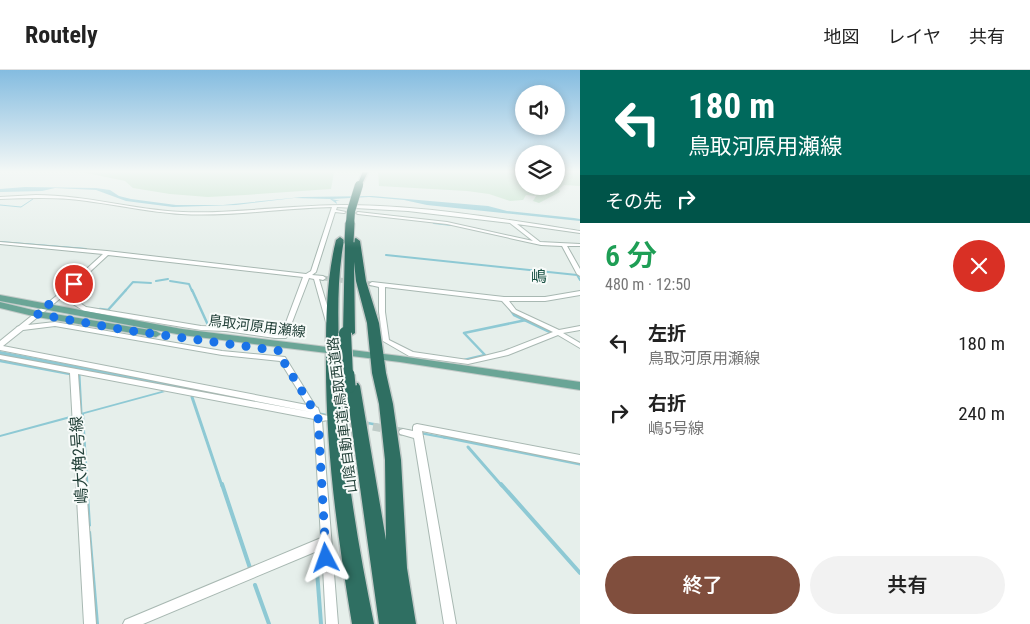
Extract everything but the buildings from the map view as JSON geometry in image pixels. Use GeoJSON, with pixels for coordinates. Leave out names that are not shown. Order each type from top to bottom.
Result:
{"type":"FeatureCollection","features":[{"type":"Feature","properties":{"kind":"highway"},"geometry":{"type":"LineString","coordinates":[[352,197],[347,205],[348,241],[374,323],[377,359],[386,404],[393,460],[397,568],[406,624]]}},
{"type":"Feature","properties":{"kind":"highway"},"geometry":{"type":"LineString","coordinates":[[354,197],[348,241],[334,268],[342,333],[331,354],[340,475],[363,624]]}},
{"type":"Feature","properties":{"kind":"highway","name":"山陰自動車道;鳥取西道路"},"geometry":{"type":"LineString","coordinates":[[348,241],[342,333],[390,624]]}},
{"type":"Feature","properties":{"kind":"highway","name":"山陰自動車道;鳥取西道路"},"geometry":{"type":"LineString","coordinates":[[351,386],[382,624]]}},
{"type":"Feature","properties":{"kind":"main road","name":"鳥取河原用瀬線"},"geometry":{"type":"LineString","coordinates":[[0,298],[41,311]]}},
{"type":"Feature","properties":{"kind":"main road","name":"鳥取河原用瀬線"},"geometry":{"type":"LineString","coordinates":[[0,305],[41,311],[125,330],[467,368],[576,385]]}},
{"type":"Feature","properties":{"kind":"street"},"geometry":{"type":"LineString","coordinates":[[0,198],[72,198],[141,210],[196,214],[335,209],[402,210],[512,222],[580,232]]}},
{"type":"Feature","properties":{"kind":"street"},"geometry":{"type":"LineString","coordinates":[[335,209],[344,212]]}},
{"type":"Feature","properties":{"kind":"street"},"geometry":{"type":"LineString","coordinates":[[335,209],[313,277],[342,333]]}},
{"type":"Feature","properties":{"kind":"street"},"geometry":{"type":"LineString","coordinates":[[358,213],[447,223],[541,244],[580,245]]}},
{"type":"Feature","properties":{"kind":"street"},"geometry":{"type":"LineString","coordinates":[[512,222],[541,244]]}},
{"type":"Feature","properties":{"kind":"street"},"geometry":{"type":"LineString","coordinates":[[0,243],[107,253],[323,278]]}},
{"type":"Feature","properties":{"kind":"street"},"geometry":{"type":"LineString","coordinates":[[564,246],[580,274]]}},
{"type":"Feature","properties":{"kind":"street"},"geometry":{"type":"LineString","coordinates":[[0,344],[62,294],[107,253]]}},
{"type":"Feature","properties":{"kind":"street"},"geometry":{"type":"LineString","coordinates":[[282,347],[305,278],[313,277]]}},
{"type":"Feature","properties":{"kind":"street"},"geometry":{"type":"LineString","coordinates":[[372,284],[504,299],[545,299],[580,293]]}},
{"type":"Feature","properties":{"kind":"street"},"geometry":{"type":"LineString","coordinates":[[382,285],[382,312],[386,341],[390,345],[411,354],[467,368],[558,332],[580,328]]}},
{"type":"Feature","properties":{"kind":"street"},"geometry":{"type":"LineString","coordinates":[[62,294],[84,309],[201,328],[226,328],[275,336],[320,415],[325,542],[332,624]]}},
{"type":"Feature","properties":{"kind":"street"},"geometry":{"type":"LineString","coordinates":[[504,299],[514,312],[558,332],[580,346]]}},
{"type":"Feature","properties":{"kind":"street"},"geometry":{"type":"LineString","coordinates":[[19,328],[55,324],[222,353],[282,347]]}},
{"type":"Feature","properties":{"kind":"street"},"geometry":{"type":"LineString","coordinates":[[0,348],[320,415]]}},
{"type":"Feature","properties":{"kind":"street"},"geometry":{"type":"LineString","coordinates":[[0,357],[74,372],[320,415]]}},
{"type":"Feature","properties":{"kind":"street","name":"嶋大桷2号線"},"geometry":{"type":"LineString","coordinates":[[74,372],[90,624]]}},
{"type":"Feature","properties":{"kind":"street"},"geometry":{"type":"LineString","coordinates":[[403,432],[418,431],[580,459]]}},
{"type":"Feature","properties":{"kind":"street"},"geometry":{"type":"LineString","coordinates":[[418,431],[450,624]]}},
{"type":"Feature","properties":{"kind":"street"},"geometry":{"type":"LineString","coordinates":[[129,624],[325,542]]}},
{"type":"Feature","properties":{"kind":"green space"},"geometry":{"type":"Polygon","coordinates":[[[498,197],[525,197],[523,200],[510,201],[498,197]]]}},
{"type":"Feature","properties":{"kind":"green space"},"geometry":{"type":"Polygon","coordinates":[[[535,197],[551,197],[539,203],[533,201],[535,197]]]}},
{"type":"Feature","properties":{"kind":"water"},"geometry":{"type":"Polygon","coordinates":[[[115,197],[176,205],[223,205],[302,197],[382,197],[488,206],[507,211],[574,218],[580,219],[580,221],[369,197],[332,199],[340,201],[336,201],[337,204],[330,199],[294,198],[236,205],[173,207],[126,201],[115,197]]]}},
{"type":"Feature","properties":{"kind":"water"},"geometry":{"type":"Polygon","coordinates":[[[0,351],[447,437],[446,439],[15,358],[0,355],[0,351]]]}},
{"type":"Feature","properties":{"kind":"water"},"geometry":{"type":"Polygon","coordinates":[[[162,391],[165,392],[84,414],[91,526],[89,527],[82,415],[0,437],[0,435],[162,391]]]}},
{"type":"Feature","properties":{"kind":"water"},"geometry":{"type":"Polygon","coordinates":[[[91,531],[99,624],[96,624],[89,532],[91,531]]]}},
{"type":"Feature","properties":{"kind":"waterway"},"geometry":{"type":"LineString","coordinates":[[0,205],[21,207],[33,199]]}},
{"type":"Feature","properties":{"kind":"waterway"},"geometry":{"type":"LineString","coordinates":[[428,222],[443,224]]}},
{"type":"Feature","properties":{"kind":"waterway"},"geometry":{"type":"LineString","coordinates":[[434,223],[451,225]]}},
{"type":"Feature","properties":{"kind":"waterway"},"geometry":{"type":"LineString","coordinates":[[0,242],[86,249]]}},
{"type":"Feature","properties":{"kind":"waterway"},"geometry":{"type":"LineString","coordinates":[[386,255],[577,275],[580,280]]}},
{"type":"Feature","properties":{"kind":"waterway"},"geometry":{"type":"LineString","coordinates":[[156,281],[168,279]]}},
{"type":"Feature","properties":{"kind":"waterway"},"geometry":{"type":"LineString","coordinates":[[170,281],[189,284],[192,291]]}},
{"type":"Feature","properties":{"kind":"waterway"},"geometry":{"type":"LineString","coordinates":[[125,291],[133,282],[151,283]]}},
{"type":"Feature","properties":{"kind":"waterway"},"geometry":{"type":"LineString","coordinates":[[100,309],[108,310],[126,290]]}},
{"type":"Feature","properties":{"kind":"waterway"},"geometry":{"type":"LineString","coordinates":[[192,290],[208,325],[278,334]]}},
{"type":"Feature","properties":{"kind":"waterway"},"geometry":{"type":"LineString","coordinates":[[510,309],[514,315],[525,320]]}},
{"type":"Feature","properties":{"kind":"waterway"},"geometry":{"type":"LineString","coordinates":[[464,360],[485,355],[464,333],[525,320]]}},
{"type":"Feature","properties":{"kind":"waterway"},"geometry":{"type":"LineString","coordinates":[[525,320],[552,333]]}},
{"type":"Feature","properties":{"kind":"waterway"},"geometry":{"type":"LineString","coordinates":[[0,361],[70,374]]}},
{"type":"Feature","properties":{"kind":"waterway"},"geometry":{"type":"LineString","coordinates":[[79,375],[81,413]]}},
{"type":"Feature","properties":{"kind":"waterway"},"geometry":{"type":"LineString","coordinates":[[192,397],[222,486]]}},
{"type":"Feature","properties":{"kind":"waterway"},"geometry":{"type":"LineString","coordinates":[[444,437],[580,464]]}},
{"type":"Feature","properties":{"kind":"waterway"},"geometry":{"type":"LineString","coordinates":[[468,447],[502,486]]}},
{"type":"Feature","properties":{"kind":"waterway"},"geometry":{"type":"LineString","coordinates":[[222,484],[250,568]]}},
{"type":"Feature","properties":{"kind":"waterway"},"geometry":{"type":"LineString","coordinates":[[501,484],[580,573]]}},
{"type":"Feature","properties":{"kind":"waterway"},"geometry":{"type":"LineString","coordinates":[[316,558],[321,624]]}},
{"type":"Feature","properties":{"kind":"waterway"},"geometry":{"type":"LineString","coordinates":[[255,585],[269,624]]}},
{"type":"Feature","properties":{"kind":"tunnel"},"geometry":{"type":"LineString","coordinates":[[323,278],[372,284]]}},
{"type":"Feature","properties":{"kind":"tunnel"},"geometry":{"type":"LineString","coordinates":[[336,420],[403,432]]}},
{"type":"Feature","properties":{"kind":"district","name":"嶋"},"geometry":{"type":"Point","coordinates":[539,276]}},
{"type":"Feature","properties":{"kind":"route"},"geometry":{"type":"LineString","coordinates":[[74,284],[37,314],[125,330],[281,351],[282,359],[316,410],[318,417],[326,558]]}}]}
